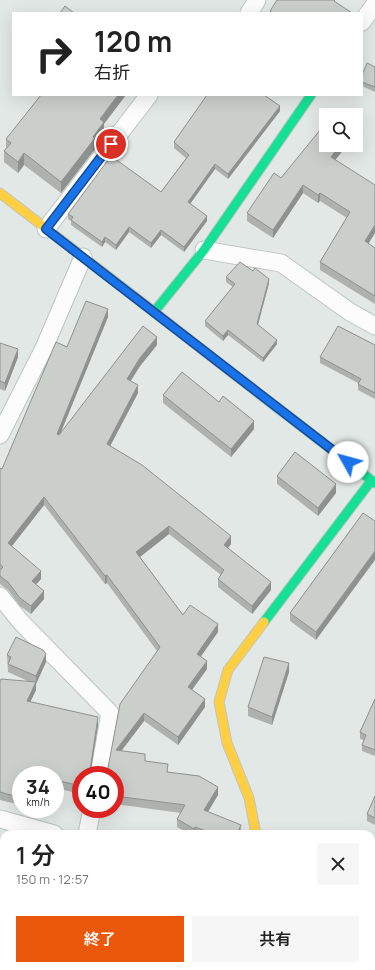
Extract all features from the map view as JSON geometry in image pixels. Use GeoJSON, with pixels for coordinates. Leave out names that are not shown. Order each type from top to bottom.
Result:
{"type":"FeatureCollection","features":[{"type":"Feature","properties":{"kind":"street"},"geometry":{"type":"LineString","coordinates":[[250,12],[257,0]]}},
{"type":"Feature","properties":{"kind":"street"},"geometry":{"type":"LineString","coordinates":[[363,21],[375,4]]}},
{"type":"Feature","properties":{"kind":"street"},"geometry":{"type":"LineString","coordinates":[[46,229],[147,96]]}},
{"type":"Feature","properties":{"kind":"street"},"geometry":{"type":"LineString","coordinates":[[154,312],[204,250],[311,96]]}},
{"type":"Feature","properties":{"kind":"street"},"geometry":{"type":"LineString","coordinates":[[0,193],[373,482],[228,670],[219,702],[227,743],[249,798],[255,830]]}},
{"type":"Feature","properties":{"kind":"street"},"geometry":{"type":"LineString","coordinates":[[204,250],[281,262],[350,312],[375,326]]}},
{"type":"Feature","properties":{"kind":"street"},"geometry":{"type":"LineString","coordinates":[[0,435],[44,348],[83,257]]}},
{"type":"Feature","properties":{"kind":"street"},"geometry":{"type":"LineString","coordinates":[[0,596],[20,621],[110,713],[101,766]]}},
{"type":"Feature","properties":{"kind":"street"},"geometry":{"type":"LineString","coordinates":[[89,830],[91,818]]}},
{"type":"Feature","properties":{"kind":"street"},"geometry":{"type":"LineString","coordinates":[[0,819],[40,830]]}},
{"type":"Feature","properties":{"kind":"building"},"geometry":{"type":"Polygon","coordinates":[[[277,0],[335,0],[334,1],[350,12],[272,12],[270,11],[277,0]]]}},
{"type":"Feature","properties":{"kind":"building"},"geometry":{"type":"Polygon","coordinates":[[[65,6],[73,12],[61,12],[65,6]]]}},
{"type":"Feature","properties":{"kind":"building"},"geometry":{"type":"Polygon","coordinates":[[[367,63],[375,67],[375,87],[363,82],[363,73],[367,63]]]}},
{"type":"Feature","properties":{"kind":"building"},"geometry":{"type":"Polygon","coordinates":[[[40,96],[117,96],[100,119],[104,122],[93,137],[95,138],[61,182],[24,153],[18,162],[4,151],[11,143],[6,139],[40,96]]]}},
{"type":"Feature","properties":{"kind":"building"},"geometry":{"type":"Polygon","coordinates":[[[206,96],[265,96],[280,106],[228,174],[215,164],[188,202],[207,216],[184,247],[161,230],[151,243],[129,227],[116,245],[105,237],[102,242],[71,220],[73,217],[68,214],[111,156],[161,192],[189,155],[174,142],[206,96]]]}},
{"type":"Feature","properties":{"kind":"building"},"geometry":{"type":"Polygon","coordinates":[[[319,131],[319,152],[335,152],[331,157],[375,185],[375,225],[365,241],[375,248],[375,296],[320,262],[350,212],[320,193],[318,195],[303,185],[273,230],[247,213],[274,173],[281,178],[319,131]]]}},
{"type":"Feature","properties":{"kind":"building"},"geometry":{"type":"Polygon","coordinates":[[[240,262],[253,271],[255,268],[269,279],[257,324],[277,340],[263,358],[228,330],[223,336],[205,321],[235,284],[226,277],[240,262]]]}},
{"type":"Feature","properties":{"kind":"building"},"geometry":{"type":"Polygon","coordinates":[[[86,301],[108,309],[57,434],[59,435],[143,326],[157,337],[140,358],[127,379],[138,385],[107,444],[142,465],[231,536],[224,545],[271,582],[252,606],[218,579],[224,570],[169,526],[136,552],[183,615],[190,605],[218,624],[197,654],[207,661],[188,687],[205,699],[178,737],[144,713],[116,750],[145,754],[145,761],[168,764],[167,772],[199,776],[218,787],[204,810],[241,825],[239,830],[203,830],[195,827],[194,829],[177,819],[185,805],[124,797],[124,766],[108,766],[120,704],[160,647],[107,575],[105,576],[44,497],[8,543],[41,571],[32,581],[44,591],[31,606],[20,598],[8,582],[0,576],[0,570],[3,567],[0,564],[0,468],[2,469],[56,342],[67,347],[86,301]]]}},
{"type":"Feature","properties":{"kind":"building"},"geometry":{"type":"Polygon","coordinates":[[[338,326],[375,345],[375,393],[358,384],[361,379],[320,357],[338,326]]]}},
{"type":"Feature","properties":{"kind":"building"},"geometry":{"type":"Polygon","coordinates":[[[0,343],[18,349],[5,383],[0,381],[0,343]]]}},
{"type":"Feature","properties":{"kind":"building"},"geometry":{"type":"Polygon","coordinates":[[[182,372],[219,402],[223,396],[254,421],[231,449],[163,395],[182,372]]]}},
{"type":"Feature","properties":{"kind":"building"},"geometry":{"type":"Polygon","coordinates":[[[295,452],[336,484],[318,508],[277,476],[295,452]]]}},
{"type":"Feature","properties":{"kind":"building"},"geometry":{"type":"Polygon","coordinates":[[[363,513],[375,521],[375,551],[316,632],[290,613],[363,513]]]}},
{"type":"Feature","properties":{"kind":"building"},"geometry":{"type":"Polygon","coordinates":[[[16,637],[43,650],[46,654],[36,676],[8,664],[11,657],[7,655],[16,637]]]}},
{"type":"Feature","properties":{"kind":"building"},"geometry":{"type":"Polygon","coordinates":[[[264,657],[289,663],[272,717],[248,707],[264,657]]]}},
{"type":"Feature","properties":{"kind":"building"},"geometry":{"type":"Polygon","coordinates":[[[1,679],[36,682],[27,701],[98,717],[91,766],[72,766],[72,784],[64,782],[64,766],[12,766],[12,795],[0,792],[1,679]]]}},
{"type":"Feature","properties":{"kind":"building"},"geometry":{"type":"Polygon","coordinates":[[[375,699],[375,750],[362,745],[366,735],[360,732],[375,699]]]}},
{"type":"Feature","properties":{"kind":"building"},"geometry":{"type":"Polygon","coordinates":[[[375,796],[375,818],[367,814],[375,796]]]}},
{"type":"Feature","properties":{"kind":"traffic: fast"},"geometry":{"type":"LineString","coordinates":[[154,312],[204,250],[310,96]]}},
{"type":"Feature","properties":{"kind":"traffic: fast"},"geometry":{"type":"LineString","coordinates":[[231,372],[375,483]]}},
{"type":"Feature","properties":{"kind":"traffic: fast"},"geometry":{"type":"LineString","coordinates":[[264,622],[371,481]]}},
{"type":"Feature","properties":{"kind":"traffic: slow"},"geometry":{"type":"LineString","coordinates":[[0,193],[135,297]]}},
{"type":"Feature","properties":{"kind":"traffic: slow"},"geometry":{"type":"LineString","coordinates":[[255,830],[249,798],[227,743],[219,702],[228,670],[264,622]]}},
{"type":"Feature","properties":{"kind":"traffic: jam"},"geometry":{"type":"LineString","coordinates":[[135,297],[231,372]]}},
{"type":"Feature","properties":{"kind":"route"},"geometry":{"type":"LineString","coordinates":[[111,144],[46,229],[348,462]]}}]}
